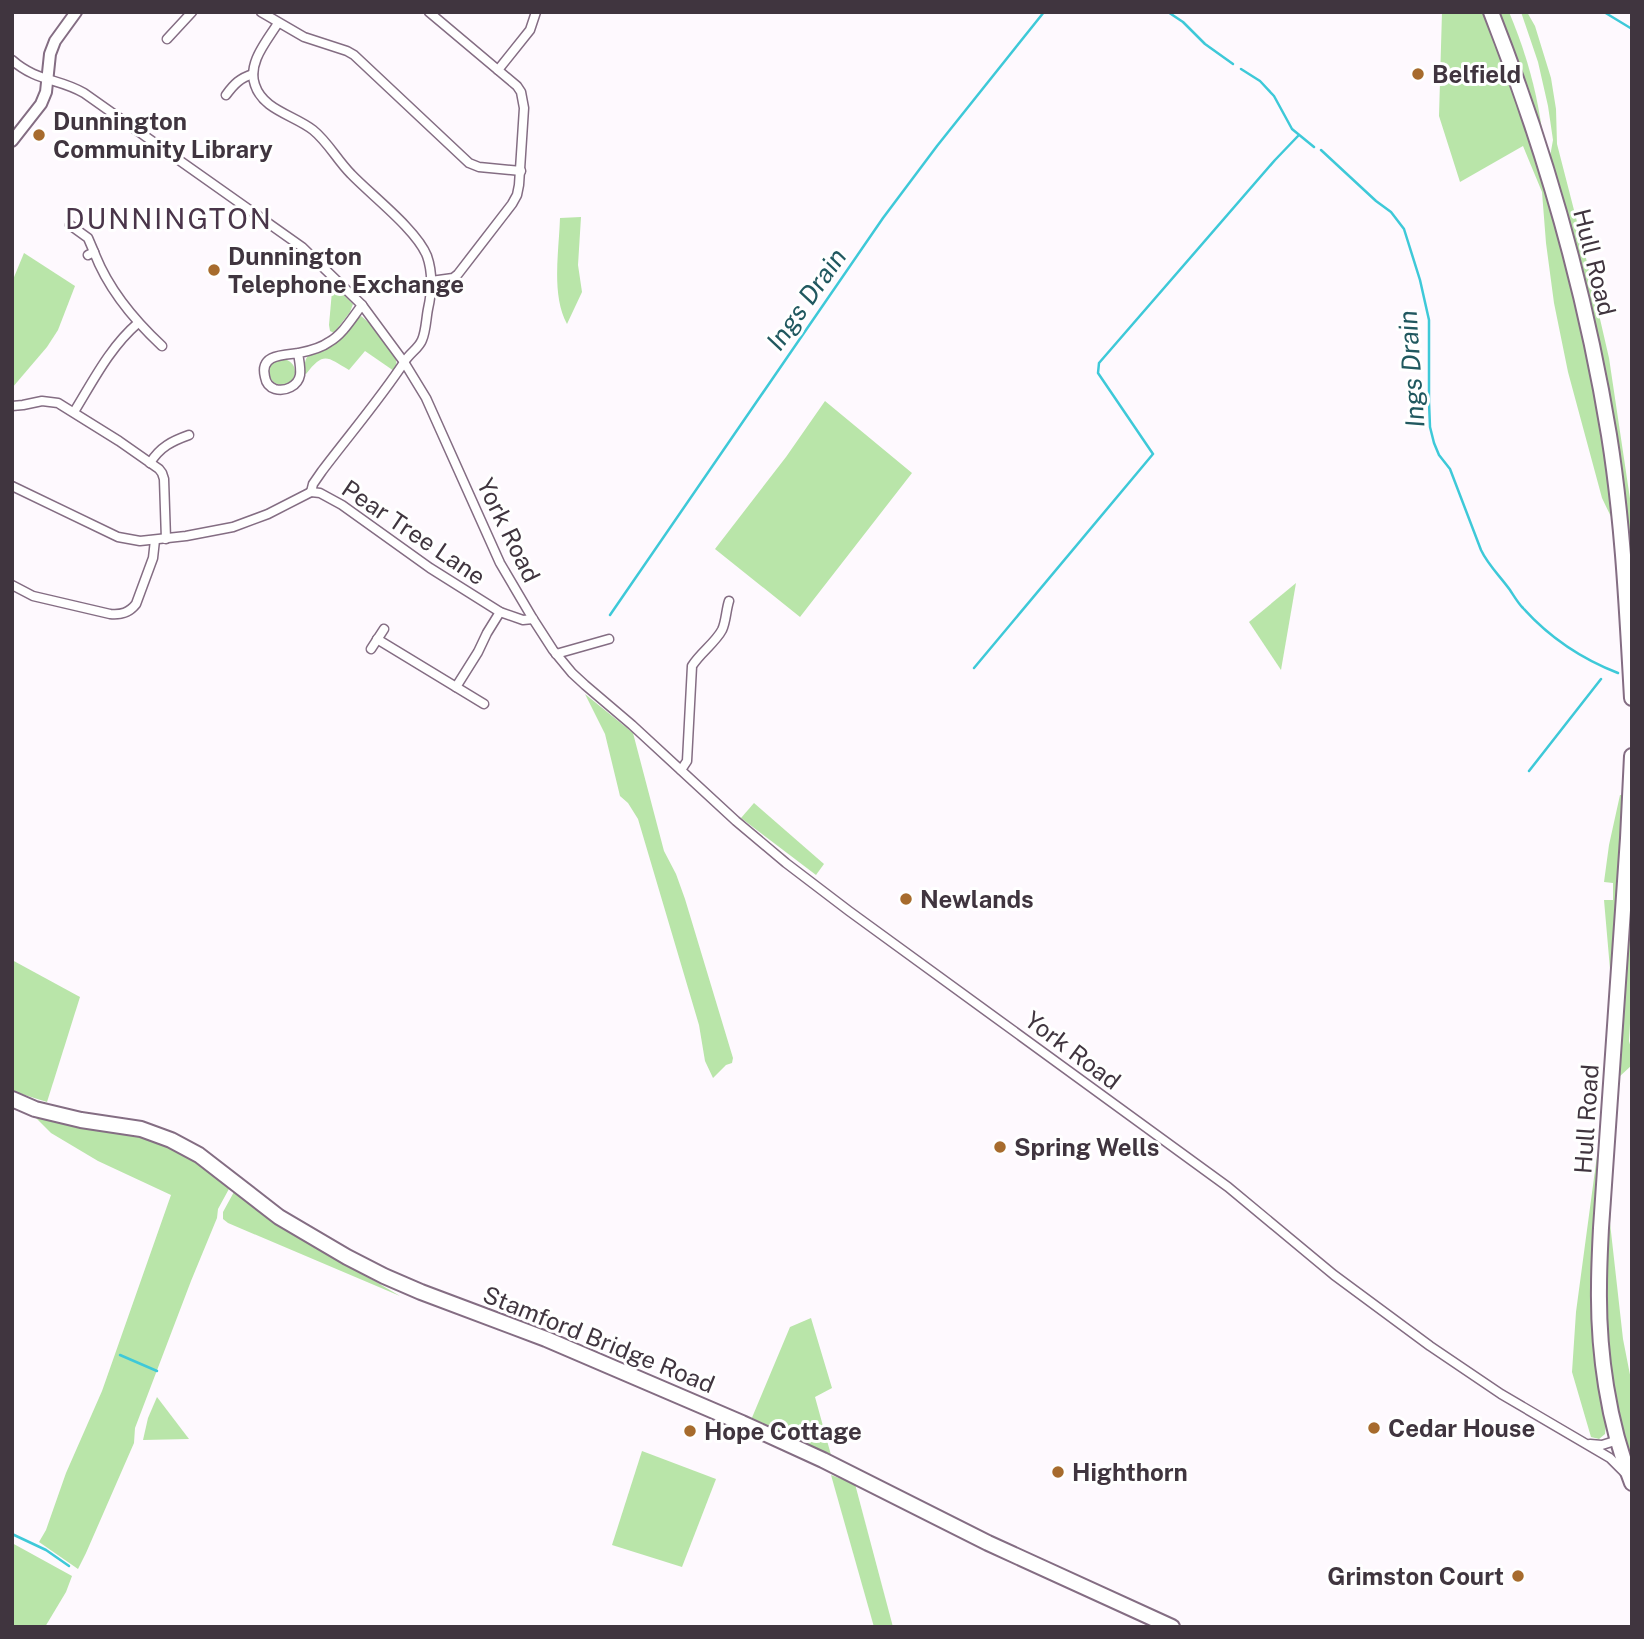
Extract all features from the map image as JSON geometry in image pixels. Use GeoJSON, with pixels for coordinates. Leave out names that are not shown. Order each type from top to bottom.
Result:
{"type":"FeatureCollection","features":[{"type":"Feature","properties":{"kind":"highway","name":"Hull Road"},"geometry":{"type":"LineString","coordinates":[[1491,12],[1543,155],[1577,276],[1593,348],[1609,435],[1619,518],[1632,698]]}},
{"type":"Feature","properties":{"kind":"highway","name":"Hull Road"},"geometry":{"type":"LineString","coordinates":[[1631,1481],[1618,1440],[1607,1388],[1599,1288],[1632,756]]}},
{"type":"Feature","properties":{"kind":"highway","name":"Stamford Bridge Road"},"geometry":{"type":"LineString","coordinates":[[12,1099],[35,1109],[141,1129],[170,1140],[199,1155],[279,1217],[384,1276],[546,1339],[788,1444],[988,1543],[1172,1627]]}},
{"type":"Feature","properties":{"kind":"street"},"geometry":{"type":"LineString","coordinates":[[12,141],[41,104],[46,92],[47,65],[55,41],[76,12]]}},
{"type":"Feature","properties":{"kind":"street"},"geometry":{"type":"LineString","coordinates":[[167,39],[192,12]]}},
{"type":"Feature","properties":{"kind":"street"},"geometry":{"type":"LineString","coordinates":[[261,12],[304,37],[354,55],[474,166],[521,171]]}},
{"type":"Feature","properties":{"kind":"street"},"geometry":{"type":"LineString","coordinates":[[429,12],[517,86],[523,100],[520,185],[512,204],[458,274],[448,279],[431,281]]}},
{"type":"Feature","properties":{"kind":"street"},"geometry":{"type":"LineString","coordinates":[[498,70],[530,30],[536,12]]}},
{"type":"Feature","properties":{"kind":"street"},"geometry":{"type":"LineString","coordinates":[[12,486],[118,537],[140,541],[155,540],[233,527],[268,514],[311,492],[322,471],[422,340],[431,281],[427,256],[416,239],[342,165],[314,131],[263,100],[254,84],[253,66],[278,23]]}},
{"type":"Feature","properties":{"kind":"street","name":"York Road"},"geometry":{"type":"LineString","coordinates":[[12,60],[32,75],[72,86],[84,93],[250,209],[302,247],[362,305],[404,362],[426,398],[500,563],[556,654],[578,679],[632,724],[736,821],[801,875],[1228,1187],[1345,1283],[1500,1394],[1610,1458],[1631,1481]]}},
{"type":"Feature","properties":{"kind":"street"},"geometry":{"type":"LineString","coordinates":[[226,95],[242,77],[253,75]]}},
{"type":"Feature","properties":{"kind":"street"},"geometry":{"type":"LineString","coordinates":[[70,225],[88,238],[91,253],[109,285],[138,323],[162,346]]}},
{"type":"Feature","properties":{"kind":"street"},"geometry":{"type":"LineString","coordinates":[[298,353],[300,377],[297,382],[284,390],[270,387],[264,374],[268,361],[274,356],[298,353],[326,344],[339,334],[362,305]]}},
{"type":"Feature","properties":{"kind":"street"},"geometry":{"type":"LineString","coordinates":[[74,412],[111,351],[138,323]]}},
{"type":"Feature","properties":{"kind":"street"},"geometry":{"type":"LineString","coordinates":[[12,406],[50,401],[58,403],[162,473],[166,539]]}},
{"type":"Feature","properties":{"kind":"street"},"geometry":{"type":"LineString","coordinates":[[150,463],[162,448],[189,435]]}},
{"type":"Feature","properties":{"kind":"street","name":"Pear Tree Lane"},"geometry":{"type":"LineString","coordinates":[[311,492],[320,493],[342,505],[430,568],[500,612],[523,620],[533,619]]}},
{"type":"Feature","properties":{"kind":"street"},"geometry":{"type":"LineString","coordinates":[[12,585],[33,596],[110,614],[125,613],[136,604],[153,558],[155,540]]}},
{"type":"Feature","properties":{"kind":"street"},"geometry":{"type":"LineString","coordinates":[[681,770],[687,761],[692,667],[722,631],[730,601]]}},
{"type":"Feature","properties":{"kind":"street"},"geometry":{"type":"LineString","coordinates":[[456,687],[500,612]]}},
{"type":"Feature","properties":{"kind":"street"},"geometry":{"type":"LineString","coordinates":[[371,649],[384,629]]}},
{"type":"Feature","properties":{"kind":"street"},"geometry":{"type":"LineString","coordinates":[[377,639],[484,704]]}},
{"type":"Feature","properties":{"kind":"street"},"geometry":{"type":"LineString","coordinates":[[556,654],[609,639]]}},
{"type":"Feature","properties":{"kind":"street"},"geometry":{"type":"LineString","coordinates":[[1587,1443],[1602,1445],[1618,1440]]}},
{"type":"Feature","properties":{"kind":"green space"},"geometry":{"type":"Polygon","coordinates":[[[1442,12],[1484,12],[1499,48],[1557,221],[1580,310],[1607,463],[1613,521],[1602,498],[1568,372],[1554,303],[1542,192],[1523,146],[1460,182],[1439,116],[1442,12]]]}},
{"type":"Feature","properties":{"kind":"green space"},"geometry":{"type":"Polygon","coordinates":[[[1496,12],[1509,12],[1515,27],[1535,90],[1543,138],[1496,12]]]}},
{"type":"Feature","properties":{"kind":"green space"},"geometry":{"type":"Polygon","coordinates":[[[1521,12],[1527,12],[1535,26],[1551,78],[1556,109],[1557,144],[1609,358],[1632,512],[1632,603],[1629,564],[1549,162],[1553,140],[1548,106],[1538,62],[1521,12]]]}},
{"type":"Feature","properties":{"kind":"green space"},"geometry":{"type":"Polygon","coordinates":[[[581,217],[578,265],[582,292],[567,324],[557,286],[560,218],[581,217]]]}},
{"type":"Feature","properties":{"kind":"green space"},"geometry":{"type":"Polygon","coordinates":[[[24,253],[75,286],[58,330],[12,388],[12,282],[24,253]]]}},
{"type":"Feature","properties":{"kind":"green space"},"geometry":{"type":"Polygon","coordinates":[[[335,286],[353,304],[334,333],[330,331],[329,325],[332,291],[335,286]]]}},
{"type":"Feature","properties":{"kind":"green space"},"geometry":{"type":"Polygon","coordinates":[[[361,316],[376,330],[394,355],[394,371],[365,351],[349,370],[330,359],[322,359],[304,373],[305,361],[310,354],[333,344],[361,316]]]}},
{"type":"Feature","properties":{"kind":"green space"},"geometry":{"type":"Polygon","coordinates":[[[282,359],[291,363],[295,372],[291,381],[282,385],[273,381],[269,372],[273,363],[282,359]]]}},
{"type":"Feature","properties":{"kind":"green space"},"geometry":{"type":"Polygon","coordinates":[[[825,401],[912,473],[800,617],[715,549],[786,457],[825,401]]]}},
{"type":"Feature","properties":{"kind":"green space"},"geometry":{"type":"Polygon","coordinates":[[[1296,583],[1281,670],[1249,622],[1296,583]]]}},
{"type":"Feature","properties":{"kind":"green space"},"geometry":{"type":"Polygon","coordinates":[[[585,694],[633,733],[664,851],[685,899],[733,1058],[732,1063],[726,1065],[713,1078],[705,1061],[699,1025],[638,819],[620,796],[605,734],[585,694]]]}},
{"type":"Feature","properties":{"kind":"green space"},"geometry":{"type":"Polygon","coordinates":[[[1620,795],[1624,795],[1613,960],[1610,969],[1604,900],[1613,900],[1613,883],[1604,882],[1620,795]]]}},
{"type":"Feature","properties":{"kind":"green space"},"geometry":{"type":"Polygon","coordinates":[[[1632,796],[1632,988],[1629,1041],[1632,1065],[1619,1077],[1610,1223],[1623,1339],[1632,1385],[1632,1465],[1617,1411],[1607,1359],[1604,1292],[1632,796]]]}},
{"type":"Feature","properties":{"kind":"green space"},"geometry":{"type":"Polygon","coordinates":[[[754,803],[824,864],[816,875],[741,818],[754,803]]]}},
{"type":"Feature","properties":{"kind":"green space"},"geometry":{"type":"Polygon","coordinates":[[[12,960],[80,997],[47,1102],[12,1091],[12,960]]]}},
{"type":"Feature","properties":{"kind":"green space"},"geometry":{"type":"Polygon","coordinates":[[[30,1112],[162,1142],[199,1161],[230,1187],[218,1209],[217,1218],[135,1428],[134,1443],[78,1569],[39,1542],[102,1391],[171,1195],[98,1161],[51,1133],[30,1112]]]}},
{"type":"Feature","properties":{"kind":"green space"},"geometry":{"type":"Polygon","coordinates":[[[1598,1148],[1592,1243],[1592,1300],[1606,1424],[1605,1434],[1599,1439],[1591,1437],[1572,1372],[1576,1312],[1598,1148]]]}},
{"type":"Feature","properties":{"kind":"green space"},"geometry":{"type":"Polygon","coordinates":[[[235,1190],[295,1233],[400,1296],[228,1223],[223,1219],[223,1212],[235,1190]]]}},
{"type":"Feature","properties":{"kind":"green space"},"geometry":{"type":"Polygon","coordinates":[[[811,1318],[832,1388],[815,1397],[831,1455],[751,1420],[790,1327],[811,1318]]]}},
{"type":"Feature","properties":{"kind":"green space"},"geometry":{"type":"Polygon","coordinates":[[[157,1397],[189,1439],[143,1440],[157,1397]]]}},
{"type":"Feature","properties":{"kind":"green space"},"geometry":{"type":"Polygon","coordinates":[[[642,1451],[716,1479],[682,1567],[612,1545],[642,1451]]]}},
{"type":"Feature","properties":{"kind":"green space"},"geometry":{"type":"Polygon","coordinates":[[[831,1475],[855,1484],[893,1627],[874,1627],[831,1475]]]}},
{"type":"Feature","properties":{"kind":"green space"},"geometry":{"type":"Polygon","coordinates":[[[12,1543],[72,1576],[66,1592],[45,1627],[12,1627],[12,1543]]]}},
{"type":"Feature","properties":{"kind":"waterway","name":"Ings Drain"},"geometry":{"type":"LineString","coordinates":[[610,615],[883,218],[1044,12]]}},
{"type":"Feature","properties":{"kind":"waterway","name":"Ings Drain"},"geometry":{"type":"LineString","coordinates":[[1168,12],[1233,64]]}},
{"type":"Feature","properties":{"kind":"waterway"},"geometry":{"type":"LineString","coordinates":[[1604,12],[1632,29]]}},
{"type":"Feature","properties":{"kind":"waterway","name":"Ings Drain"},"geometry":{"type":"LineString","coordinates":[[1241,69],[1260,81],[1274,96],[1292,129],[1314,147]]}},
{"type":"Feature","properties":{"kind":"waterway"},"geometry":{"type":"LineString","coordinates":[[974,668],[1153,454],[1098,373],[1099,363],[1298,136]]}},
{"type":"Feature","properties":{"kind":"waterway","name":"Ings Drain"},"geometry":{"type":"LineString","coordinates":[[1321,150],[1391,212],[1404,229],[1429,320],[1430,427],[1434,443],[1450,469],[1481,550],[1519,604],[1533,619],[1579,654],[1618,673]]}},
{"type":"Feature","properties":{"kind":"waterway"},"geometry":{"type":"LineString","coordinates":[[1529,771],[1601,679]]}},
{"type":"Feature","properties":{"kind":"waterway"},"geometry":{"type":"LineString","coordinates":[[120,1355],[157,1371]]}},
{"type":"Feature","properties":{"kind":"waterway"},"geometry":{"type":"LineString","coordinates":[[12,1534],[46,1550],[69,1566]]}},
{"type":"Feature","properties":{"kind":"place","name":"Belfield"},"geometry":{"type":"Point","coordinates":[1418,74]}},
{"type":"Feature","properties":{"kind":"place","name":"Dunnington Community Library"},"geometry":{"type":"Point","coordinates":[39,135]}},
{"type":"Feature","properties":{"kind":"place","name":"Dunnington Telephone Exchange"},"geometry":{"type":"Point","coordinates":[214,270]}},
{"type":"Feature","properties":{"kind":"place","name":"Newlands"},"geometry":{"type":"Point","coordinates":[906,899]}},
{"type":"Feature","properties":{"kind":"place","name":"Spring Wells"},"geometry":{"type":"Point","coordinates":[1000,1147]}},
{"type":"Feature","properties":{"kind":"place","name":"Cedar House"},"geometry":{"type":"Point","coordinates":[1374,1428]}},
{"type":"Feature","properties":{"kind":"place","name":"Hope Cottage"},"geometry":{"type":"Point","coordinates":[690,1431]}},
{"type":"Feature","properties":{"kind":"place","name":"Highthorn"},"geometry":{"type":"Point","coordinates":[1058,1472]}},
{"type":"Feature","properties":{"kind":"place","name":"Grimston Court"},"geometry":{"type":"Point","coordinates":[1518,1576]}},
{"type":"Feature","properties":{"kind":"district","name":"DUNNINGTON"},"geometry":{"type":"Point","coordinates":[169,218]}}]}
